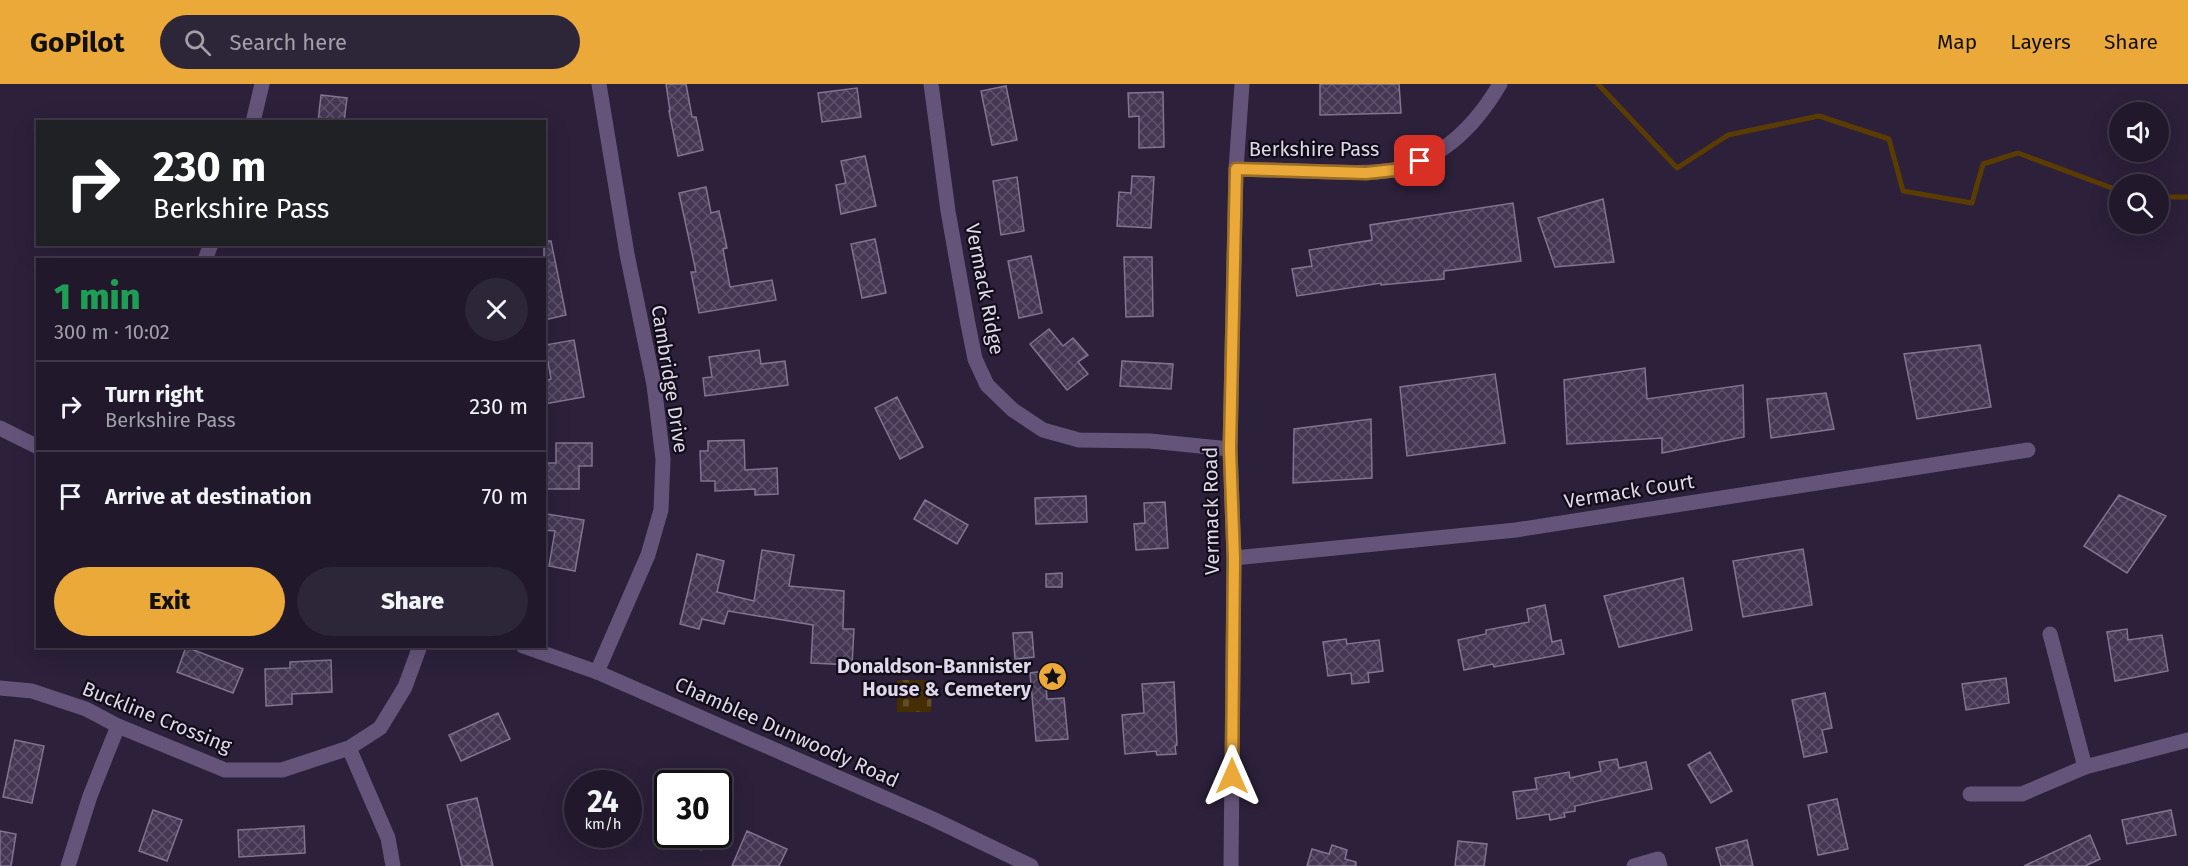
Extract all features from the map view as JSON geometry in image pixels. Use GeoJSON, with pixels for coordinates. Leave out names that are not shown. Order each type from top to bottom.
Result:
{"type":"FeatureCollection","features":[{"type":"Feature","properties":{"kind":"street"},"geometry":{"type":"LineString","coordinates":[[253,120],[262,84]]}},
{"type":"Feature","properties":{"kind":"street","name":"Cambridge Drive"},"geometry":{"type":"LineString","coordinates":[[597,672],[648,555],[661,510],[663,459],[654,385],[627,254],[599,84]]}},
{"type":"Feature","properties":{"kind":"street","name":"Vermack Ridge"},"geometry":{"type":"LineString","coordinates":[[931,84],[948,211],[968,324],[975,359],[987,385],[1013,410],[1043,430],[1052,433],[1079,440],[1150,441],[1230,449]]}},
{"type":"Feature","properties":{"kind":"street","name":"Vermack Road"},"geometry":{"type":"LineString","coordinates":[[1231,866],[1234,558],[1230,449],[1236,169],[1242,84]]}},
{"type":"Feature","properties":{"kind":"street","name":"Berkshire Pass"},"geometry":{"type":"LineString","coordinates":[[1236,169],[1366,173],[1394,170],[1420,161],[1446,146],[1468,129],[1486,109],[1500,84]]}},
{"type":"Feature","properties":{"kind":"street"},"geometry":{"type":"LineString","coordinates":[[0,428],[36,446]]}},
{"type":"Feature","properties":{"kind":"street","name":"Vermack Court"},"geometry":{"type":"LineString","coordinates":[[1234,558],[1516,530],[2028,450]]}},
{"type":"Feature","properties":{"kind":"street"},"geometry":{"type":"LineString","coordinates":[[2050,634],[2085,767]]}},
{"type":"Feature","properties":{"kind":"street","name":"Buckline Crossing"},"geometry":{"type":"LineString","coordinates":[[0,687],[32,691],[86,709],[118,726],[225,770],[282,771],[349,748],[380,728],[405,687],[419,648]]}},
{"type":"Feature","properties":{"kind":"street","name":"Chamblee Dunwoody Road"},"geometry":{"type":"LineString","coordinates":[[530,648],[597,672],[933,819],[1031,866]]}},
{"type":"Feature","properties":{"kind":"street"},"geometry":{"type":"LineString","coordinates":[[68,866],[90,796],[118,726]]}},
{"type":"Feature","properties":{"kind":"street"},"geometry":{"type":"LineString","coordinates":[[1970,794],[2022,794],[2085,767],[2188,740]]}},
{"type":"Feature","properties":{"kind":"street"},"geometry":{"type":"LineString","coordinates":[[349,748],[388,838],[393,866]]}},
{"type":"Feature","properties":{"kind":"street"},"geometry":{"type":"LineString","coordinates":[[1634,866],[1658,859],[1660,866]]}},
{"type":"Feature","properties":{"kind":"green space"},"geometry":{"type":"Polygon","coordinates":[[[897,680],[932,680],[931,712],[897,712],[897,680]]]}},
{"type":"Feature","properties":{"kind":"building"},"geometry":{"type":"Polygon","coordinates":[[[666,84],[686,84],[692,117],[696,117],[703,150],[678,156],[666,84]]]}},
{"type":"Feature","properties":{"kind":"building"},"geometry":{"type":"Polygon","coordinates":[[[1320,84],[1399,84],[1401,113],[1320,115],[1320,84]]]}},
{"type":"Feature","properties":{"kind":"building"},"geometry":{"type":"Polygon","coordinates":[[[1006,86],[1017,140],[992,145],[981,91],[1006,86]]]}},
{"type":"Feature","properties":{"kind":"building"},"geometry":{"type":"Polygon","coordinates":[[[857,88],[861,117],[822,122],[818,93],[857,88]]]}},
{"type":"Feature","properties":{"kind":"building"},"geometry":{"type":"Polygon","coordinates":[[[1163,92],[1164,147],[1139,148],[1139,116],[1129,117],[1128,93],[1163,92]]]}},
{"type":"Feature","properties":{"kind":"building"},"geometry":{"type":"Polygon","coordinates":[[[321,95],[347,98],[344,120],[318,120],[321,95]]]}},
{"type":"Feature","properties":{"kind":"building"},"geometry":{"type":"Polygon","coordinates":[[[865,156],[876,206],[841,214],[836,185],[846,183],[841,161],[865,156]]]}},
{"type":"Feature","properties":{"kind":"building"},"geometry":{"type":"Polygon","coordinates":[[[1132,176],[1154,177],[1151,228],[1117,226],[1119,192],[1131,193],[1132,176]]]}},
{"type":"Feature","properties":{"kind":"building"},"geometry":{"type":"Polygon","coordinates":[[[1017,177],[1024,231],[1001,235],[993,181],[1017,177]]]}},
{"type":"Feature","properties":{"kind":"building"},"geometry":{"type":"Polygon","coordinates":[[[706,187],[711,213],[719,211],[727,248],[723,249],[730,287],[772,280],[776,300],[699,313],[691,272],[696,272],[679,193],[706,187]]]}},
{"type":"Feature","properties":{"kind":"building"},"geometry":{"type":"Polygon","coordinates":[[[1603,199],[1614,262],[1555,267],[1538,218],[1603,199]]]}},
{"type":"Feature","properties":{"kind":"building"},"geometry":{"type":"Polygon","coordinates":[[[1513,203],[1521,261],[1444,271],[1444,279],[1381,285],[1381,283],[1297,296],[1292,269],[1312,266],[1309,250],[1372,240],[1370,225],[1513,203]]]}},
{"type":"Feature","properties":{"kind":"building"},"geometry":{"type":"Polygon","coordinates":[[[875,239],[886,293],[862,298],[851,244],[875,239]]]}},
{"type":"Feature","properties":{"kind":"building"},"geometry":{"type":"Polygon","coordinates":[[[546,241],[551,241],[566,315],[546,320],[546,258],[544,258],[546,241]]]}},
{"type":"Feature","properties":{"kind":"building"},"geometry":{"type":"Polygon","coordinates":[[[1031,256],[1042,313],[1019,318],[1008,261],[1031,256]]]}},
{"type":"Feature","properties":{"kind":"building"},"geometry":{"type":"Polygon","coordinates":[[[1124,257],[1152,257],[1153,316],[1126,317],[1124,257]]]}},
{"type":"Feature","properties":{"kind":"building"},"geometry":{"type":"Polygon","coordinates":[[[1049,329],[1063,346],[1073,338],[1088,355],[1078,362],[1088,374],[1067,390],[1030,344],[1049,329]]]}},
{"type":"Feature","properties":{"kind":"building"},"geometry":{"type":"Polygon","coordinates":[[[574,340],[584,397],[546,404],[546,380],[551,379],[546,345],[574,340]]]}},
{"type":"Feature","properties":{"kind":"building"},"geometry":{"type":"Polygon","coordinates":[[[1980,345],[1991,407],[1917,419],[1904,354],[1980,345]]]}},
{"type":"Feature","properties":{"kind":"building"},"geometry":{"type":"Polygon","coordinates":[[[759,350],[761,364],[785,361],[788,385],[705,396],[703,378],[712,377],[709,357],[759,350]]]}},
{"type":"Feature","properties":{"kind":"building"},"geometry":{"type":"Polygon","coordinates":[[[1122,361],[1173,364],[1171,389],[1120,386],[1122,361]]]}},
{"type":"Feature","properties":{"kind":"building"},"geometry":{"type":"Polygon","coordinates":[[[1645,368],[1647,399],[1743,385],[1744,437],[1662,453],[1662,438],[1567,444],[1564,380],[1645,368]]]}},
{"type":"Feature","properties":{"kind":"building"},"geometry":{"type":"Polygon","coordinates":[[[1495,374],[1505,443],[1407,456],[1400,387],[1495,374]]]}},
{"type":"Feature","properties":{"kind":"building"},"geometry":{"type":"Polygon","coordinates":[[[1826,393],[1834,429],[1771,438],[1767,399],[1826,393]]]}},
{"type":"Feature","properties":{"kind":"building"},"geometry":{"type":"Polygon","coordinates":[[[897,397],[923,447],[900,459],[875,408],[897,397]]]}},
{"type":"Feature","properties":{"kind":"building"},"geometry":{"type":"Polygon","coordinates":[[[1371,419],[1372,478],[1293,483],[1294,429],[1371,419]]]}},
{"type":"Feature","properties":{"kind":"building"},"geometry":{"type":"Polygon","coordinates":[[[744,440],[745,470],[777,468],[778,494],[755,495],[755,489],[715,491],[715,481],[701,481],[700,451],[708,451],[708,441],[744,440]]]}},
{"type":"Feature","properties":{"kind":"building"},"geometry":{"type":"Polygon","coordinates":[[[556,443],[592,443],[592,466],[579,466],[579,489],[546,489],[546,463],[556,463],[556,443]]]}},
{"type":"Feature","properties":{"kind":"building"},"geometry":{"type":"Polygon","coordinates":[[[2119,495],[2166,516],[2127,573],[2084,546],[2119,495]]]}},
{"type":"Feature","properties":{"kind":"building"},"geometry":{"type":"Polygon","coordinates":[[[1086,496],[1087,522],[1036,524],[1035,498],[1086,496]]]}},
{"type":"Feature","properties":{"kind":"building"},"geometry":{"type":"Polygon","coordinates":[[[925,500],[968,525],[957,544],[914,519],[925,500]]]}},
{"type":"Feature","properties":{"kind":"building"},"geometry":{"type":"Polygon","coordinates":[[[1165,502],[1168,548],[1136,550],[1134,524],[1145,523],[1144,503],[1165,502]]]}},
{"type":"Feature","properties":{"kind":"building"},"geometry":{"type":"Polygon","coordinates":[[[547,514],[584,520],[575,571],[549,566],[555,531],[546,530],[547,514]]]}},
{"type":"Feature","properties":{"kind":"building"},"geometry":{"type":"Polygon","coordinates":[[[1803,549],[1812,605],[1743,617],[1733,561],[1803,549]]]}},
{"type":"Feature","properties":{"kind":"building"},"geometry":{"type":"Polygon","coordinates":[[[762,550],[794,555],[789,586],[844,591],[843,629],[854,629],[852,665],[811,663],[813,625],[728,611],[724,624],[702,619],[699,629],[680,624],[697,554],[724,561],[717,592],[754,601],[762,550]]]}},
{"type":"Feature","properties":{"kind":"building"},"geometry":{"type":"Polygon","coordinates":[[[1062,573],[1062,587],[1046,587],[1046,574],[1062,573]]]}},
{"type":"Feature","properties":{"kind":"building"},"geometry":{"type":"Polygon","coordinates":[[[1683,578],[1692,630],[1619,647],[1604,596],[1683,578]]]}},
{"type":"Feature","properties":{"kind":"building"},"geometry":{"type":"Polygon","coordinates":[[[1545,605],[1552,642],[1561,640],[1564,654],[1464,670],[1458,640],[1486,634],[1486,630],[1529,622],[1527,609],[1545,605]]]}},
{"type":"Feature","properties":{"kind":"building"},"geometry":{"type":"Polygon","coordinates":[[[2127,629],[2128,640],[2162,635],[2168,671],[2115,681],[2107,632],[2127,629]]]}},
{"type":"Feature","properties":{"kind":"building"},"geometry":{"type":"Polygon","coordinates":[[[1032,632],[1034,657],[1015,659],[1013,633],[1032,632]]]}},
{"type":"Feature","properties":{"kind":"building"},"geometry":{"type":"Polygon","coordinates":[[[1346,639],[1347,644],[1379,640],[1383,671],[1368,673],[1369,682],[1352,684],[1351,673],[1328,676],[1323,642],[1346,639]]]}},
{"type":"Feature","properties":{"kind":"building"},"geometry":{"type":"Polygon","coordinates":[[[186,648],[243,669],[233,693],[177,672],[186,648]]]}},
{"type":"Feature","properties":{"kind":"building"},"geometry":{"type":"Polygon","coordinates":[[[331,660],[332,692],[292,694],[292,704],[266,706],[265,669],[290,668],[290,662],[331,660]]]}},
{"type":"Feature","properties":{"kind":"building"},"geometry":{"type":"Polygon","coordinates":[[[1045,671],[1047,699],[1064,698],[1068,739],[1036,741],[1030,673],[1045,671]]]}},
{"type":"Feature","properties":{"kind":"building"},"geometry":{"type":"Polygon","coordinates":[[[2006,678],[2009,703],[1966,710],[1962,684],[2006,678]]]}},
{"type":"Feature","properties":{"kind":"building"},"geometry":{"type":"Polygon","coordinates":[[[1174,682],[1176,754],[1157,755],[1156,751],[1125,754],[1122,715],[1144,713],[1142,684],[1174,682]]]}},
{"type":"Feature","properties":{"kind":"building"},"geometry":{"type":"Polygon","coordinates":[[[1825,693],[1832,728],[1822,730],[1827,752],[1804,757],[1792,700],[1825,693]]]}},
{"type":"Feature","properties":{"kind":"building"},"geometry":{"type":"Polygon","coordinates":[[[498,713],[510,739],[461,761],[449,735],[498,713]]]}},
{"type":"Feature","properties":{"kind":"building"},"geometry":{"type":"Polygon","coordinates":[[[15,740],[44,746],[32,803],[3,797],[15,740]]]}},
{"type":"Feature","properties":{"kind":"building"},"geometry":{"type":"Polygon","coordinates":[[[1710,752],[1732,791],[1711,803],[1688,765],[1710,752]]]}},
{"type":"Feature","properties":{"kind":"building"},"geometry":{"type":"Polygon","coordinates":[[[1617,759],[1619,768],[1646,762],[1652,789],[1575,806],[1575,811],[1564,813],[1565,817],[1550,820],[1549,814],[1517,819],[1513,792],[1537,789],[1535,778],[1569,772],[1570,778],[1601,771],[1599,762],[1617,759]]]}},
{"type":"Feature","properties":{"kind":"building"},"geometry":{"type":"Polygon","coordinates":[[[477,798],[493,866],[462,866],[447,805],[477,798]]]}},
{"type":"Feature","properties":{"kind":"building"},"geometry":{"type":"Polygon","coordinates":[[[1837,799],[1848,849],[1818,855],[1808,805],[1837,799]]]}},
{"type":"Feature","properties":{"kind":"building"},"geometry":{"type":"Polygon","coordinates":[[[153,810],[182,820],[167,861],[139,851],[153,810]]]}},
{"type":"Feature","properties":{"kind":"building"},"geometry":{"type":"Polygon","coordinates":[[[2171,810],[2176,835],[2127,844],[2122,820],[2171,810]]]}},
{"type":"Feature","properties":{"kind":"building"},"geometry":{"type":"Polygon","coordinates":[[[304,826],[305,853],[239,857],[238,830],[304,826]]]}},
{"type":"Feature","properties":{"kind":"building"},"geometry":{"type":"Polygon","coordinates":[[[0,831],[16,834],[11,866],[0,866],[0,831]]]}},
{"type":"Feature","properties":{"kind":"building"},"geometry":{"type":"Polygon","coordinates":[[[747,831],[787,849],[779,866],[732,866],[747,831]]]}},
{"type":"Feature","properties":{"kind":"building"},"geometry":{"type":"Polygon","coordinates":[[[2090,835],[2100,859],[2085,866],[2024,866],[2090,835]]]}},
{"type":"Feature","properties":{"kind":"building"},"geometry":{"type":"Polygon","coordinates":[[[1747,840],[1753,866],[1721,866],[1716,848],[1747,840]]]}},
{"type":"Feature","properties":{"kind":"building"},"geometry":{"type":"Polygon","coordinates":[[[1458,841],[1487,844],[1484,866],[1455,866],[1458,841]]]}},
{"type":"Feature","properties":{"kind":"building"},"geometry":{"type":"Polygon","coordinates":[[[1332,845],[1347,850],[1345,859],[1356,862],[1356,866],[1307,866],[1312,849],[1329,854],[1332,845]]]}},
{"type":"Feature","properties":{"kind":"waterway"},"geometry":{"type":"LineString","coordinates":[[1598,84],[1677,168],[1728,135],[1819,116],[1889,139],[1903,191],[1972,203],[1983,164],[2018,153],[2109,187]]}},
{"type":"Feature","properties":{"kind":"waterway"},"geometry":{"type":"LineString","coordinates":[[2169,197],[2188,197]]}},
{"type":"Feature","properties":{"kind":"place","name":"Donaldson-Bannister House & Cemetery"},"geometry":{"type":"Point","coordinates":[1052,677]}},
{"type":"Feature","properties":{"kind":"route"},"geometry":{"type":"LineString","coordinates":[[1232,776],[1234,558],[1230,449],[1236,169],[1366,173],[1394,170],[1420,161]]}}]}
